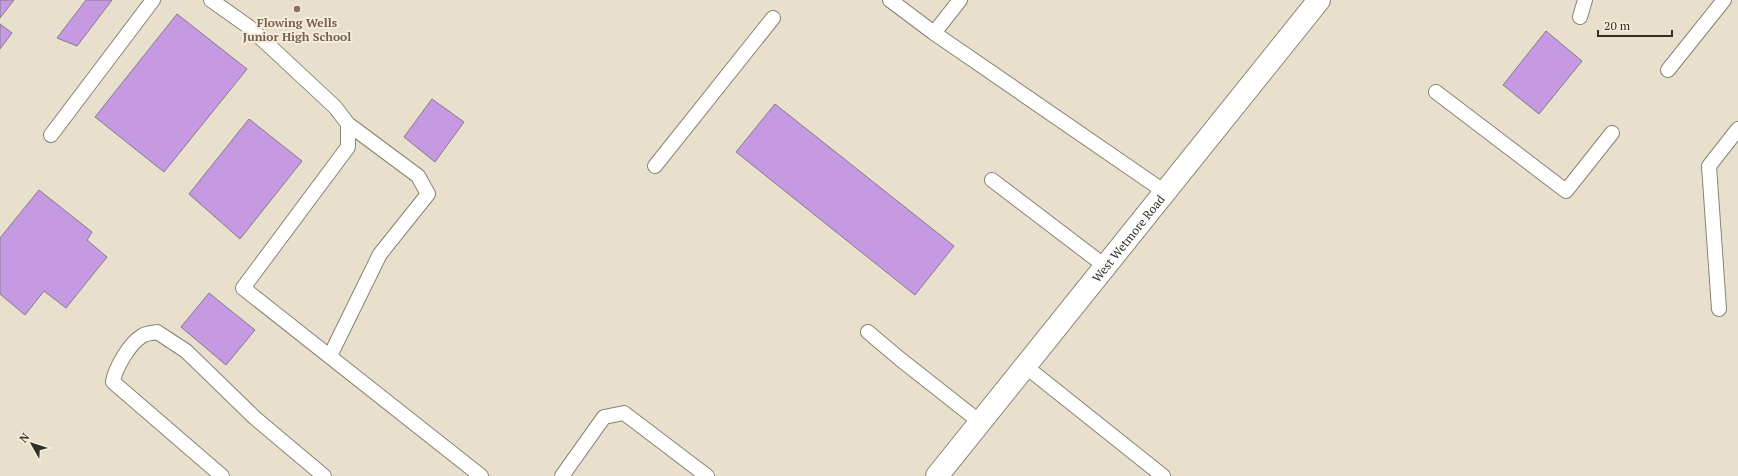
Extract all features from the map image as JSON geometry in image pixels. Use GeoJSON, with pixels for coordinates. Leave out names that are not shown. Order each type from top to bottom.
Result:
{"type":"FeatureCollection","features":[{"type":"Feature","properties":{"kind":"street","name":"West Wetmore Road"},"geometry":{"type":"LineString","coordinates":[[937,476],[1319,0]]}},
{"type":"Feature","properties":{"kind":"lane"},"geometry":{"type":"LineString","coordinates":[[51,135],[153,0]]}},
{"type":"Feature","properties":{"kind":"lane"},"geometry":{"type":"LineString","coordinates":[[211,0],[249,27],[335,107],[348,124],[418,176],[428,194],[380,254],[330,356]]}},
{"type":"Feature","properties":{"kind":"lane"},"geometry":{"type":"LineString","coordinates":[[890,0],[934,33],[1165,192]]}},
{"type":"Feature","properties":{"kind":"lane"},"geometry":{"type":"LineString","coordinates":[[934,33],[960,0]]}},
{"type":"Feature","properties":{"kind":"lane"},"geometry":{"type":"LineString","coordinates":[[1580,17],[1585,0]]}},
{"type":"Feature","properties":{"kind":"lane"},"geometry":{"type":"LineString","coordinates":[[1668,70],[1724,0]]}},
{"type":"Feature","properties":{"kind":"lane"},"geometry":{"type":"LineString","coordinates":[[655,166],[773,18]]}},
{"type":"Feature","properties":{"kind":"lane"},"geometry":{"type":"LineString","coordinates":[[1436,92],[1566,191],[1612,132]]}},
{"type":"Feature","properties":{"kind":"lane"},"geometry":{"type":"LineString","coordinates":[[348,124],[348,147],[243,288],[481,476]]}},
{"type":"Feature","properties":{"kind":"lane"},"geometry":{"type":"LineString","coordinates":[[1719,309],[1709,166],[1738,129]]}},
{"type":"Feature","properties":{"kind":"lane"},"geometry":{"type":"LineString","coordinates":[[992,180],[1105,266]]}},
{"type":"Feature","properties":{"kind":"lane"},"geometry":{"type":"LineString","coordinates":[[222,476],[113,382],[114,376],[124,355],[142,336],[157,332],[186,351],[255,418],[324,476]]}},
{"type":"Feature","properties":{"kind":"lane"},"geometry":{"type":"LineString","coordinates":[[868,332],[980,422]]}},
{"type":"Feature","properties":{"kind":"lane"},"geometry":{"type":"LineString","coordinates":[[1025,366],[1164,476]]}},
{"type":"Feature","properties":{"kind":"lane"},"geometry":{"type":"LineString","coordinates":[[562,476],[604,417],[624,413],[707,476]]}},
{"type":"Feature","properties":{"kind":"building"},"geometry":{"type":"Polygon","coordinates":[[[0,0],[14,0],[0,18],[0,0]]]}},
{"type":"Feature","properties":{"kind":"building"},"geometry":{"type":"Polygon","coordinates":[[[86,0],[112,0],[77,46],[57,38],[86,0]]]}},
{"type":"Feature","properties":{"kind":"building"},"geometry":{"type":"Polygon","coordinates":[[[177,14],[247,69],[164,172],[95,117],[177,14]]]}},
{"type":"Feature","properties":{"kind":"building"},"geometry":{"type":"Polygon","coordinates":[[[0,24],[12,33],[0,49],[0,24]]]}},
{"type":"Feature","properties":{"kind":"building"},"geometry":{"type":"Polygon","coordinates":[[[1546,31],[1582,61],[1539,114],[1503,85],[1546,31]]]}},
{"type":"Feature","properties":{"kind":"building"},"geometry":{"type":"Polygon","coordinates":[[[432,99],[464,122],[435,162],[404,137],[432,99]]]}},
{"type":"Feature","properties":{"kind":"building"},"geometry":{"type":"Polygon","coordinates":[[[775,104],[954,246],[915,295],[736,152],[775,104]]]}},
{"type":"Feature","properties":{"kind":"building"},"geometry":{"type":"Polygon","coordinates":[[[249,119],[302,161],[240,239],[189,194],[249,119]]]}},
{"type":"Feature","properties":{"kind":"building"},"geometry":{"type":"Polygon","coordinates":[[[39,190],[92,232],[87,240],[107,257],[66,308],[44,291],[25,315],[0,294],[0,238],[39,190]]]}},
{"type":"Feature","properties":{"kind":"building"},"geometry":{"type":"Polygon","coordinates":[[[209,293],[255,330],[226,365],[181,327],[209,293]]]}},
{"type":"Feature","properties":{"kind":"place","name":"Flowing Wells Junior High School"},"geometry":{"type":"Point","coordinates":[297,9]}}]}
